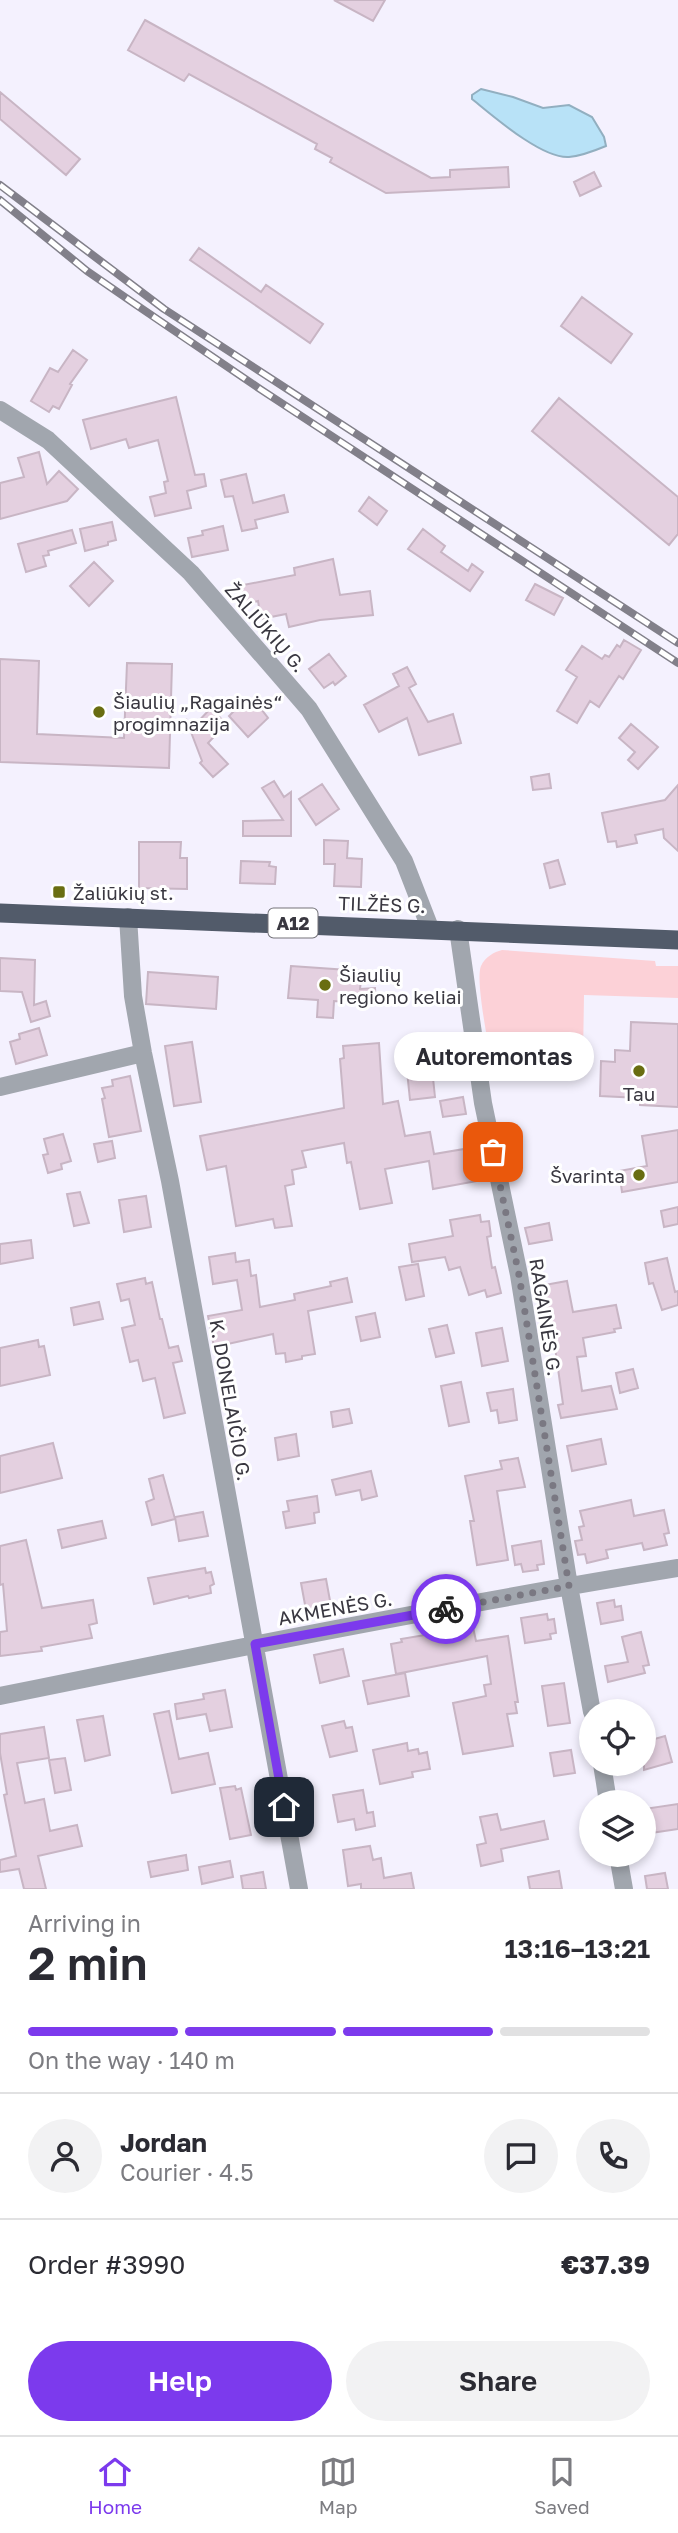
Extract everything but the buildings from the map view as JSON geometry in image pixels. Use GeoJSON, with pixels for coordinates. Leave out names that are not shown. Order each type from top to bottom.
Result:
{"type":"FeatureCollection","features":[{"type":"Feature","properties":{"kind":"highway","name":"TILŽĖS G."},"geometry":{"type":"LineString","coordinates":[[0,913],[458,929],[678,940]]}},
{"type":"Feature","properties":{"kind":"street","name":"ŽALIŪKIŲ G."},"geometry":{"type":"LineString","coordinates":[[0,410],[48,440],[191,573],[309,709],[404,861],[430,928]]}},
{"type":"Feature","properties":{"kind":"street","name":"K. DONELAIČIO G."},"geometry":{"type":"LineString","coordinates":[[128,918],[133,996],[143,1053],[170,1181],[299,1889]]}},
{"type":"Feature","properties":{"kind":"street","name":"RAGAINĖS G."},"geometry":{"type":"LineString","coordinates":[[458,929],[483,1103],[519,1275],[590,1699]]}},
{"type":"Feature","properties":{"kind":"street"},"geometry":{"type":"LineString","coordinates":[[0,1087],[143,1053]]}},
{"type":"Feature","properties":{"kind":"street","name":"AKMENĖS G."},"geometry":{"type":"LineString","coordinates":[[0,1696],[255,1644],[678,1568]]}},
{"type":"Feature","properties":{"kind":"street"},"geometry":{"type":"LineString","coordinates":[[620,1867],[624,1889]]}},
{"type":"Feature","properties":{"kind":"shaded area"},"geometry":{"type":"Polygon","coordinates":[[[502,950],[655,961],[656,966],[678,966],[678,998],[584,995],[583,1057],[492,1066],[481,999],[480,974],[485,960],[502,950]]]}},
{"type":"Feature","properties":{"kind":"water"},"geometry":{"type":"Polygon","coordinates":[[[481,89],[543,108],[569,105],[592,117],[604,137],[606,146],[569,157],[545,151],[518,135],[472,99],[472,95],[481,89]]]}},
{"type":"Feature","properties":{"kind":"railway"},"geometry":{"type":"LineString","coordinates":[[0,185],[164,309],[678,643]]}},
{"type":"Feature","properties":{"kind":"railway"},"geometry":{"type":"LineString","coordinates":[[0,200],[87,271],[132,302],[678,663]]}},
{"type":"Feature","properties":{"kind":"way so far"},"geometry":{"type":"LineString","coordinates":[[446,1609],[569,1586],[519,1275],[493,1152]]}},
{"type":"Feature","properties":{"kind":"place","name":"Šiaulių „Ragainės“ progimnazija"},"geometry":{"type":"Point","coordinates":[99,712]}},
{"type":"Feature","properties":{"kind":"place","name":"Žaliūkių st."},"geometry":{"type":"Point","coordinates":[59,892]}},
{"type":"Feature","properties":{"kind":"place","name":"Šiaulių regiono keliai"},"geometry":{"type":"Point","coordinates":[325,985]}},
{"type":"Feature","properties":{"kind":"place","name":"Tau"},"geometry":{"type":"Point","coordinates":[639,1071]}},
{"type":"Feature","properties":{"kind":"place","name":"Autoremontas"},"geometry":{"type":"Point","coordinates":[493,1152]}},
{"type":"Feature","properties":{"kind":"place","name":"Švarinta"},"geometry":{"type":"Point","coordinates":[639,1175]}},
{"type":"Feature","properties":{"kind":"route"},"geometry":{"type":"LineString","coordinates":[[284,1807],[255,1644],[446,1609]]}}]}
